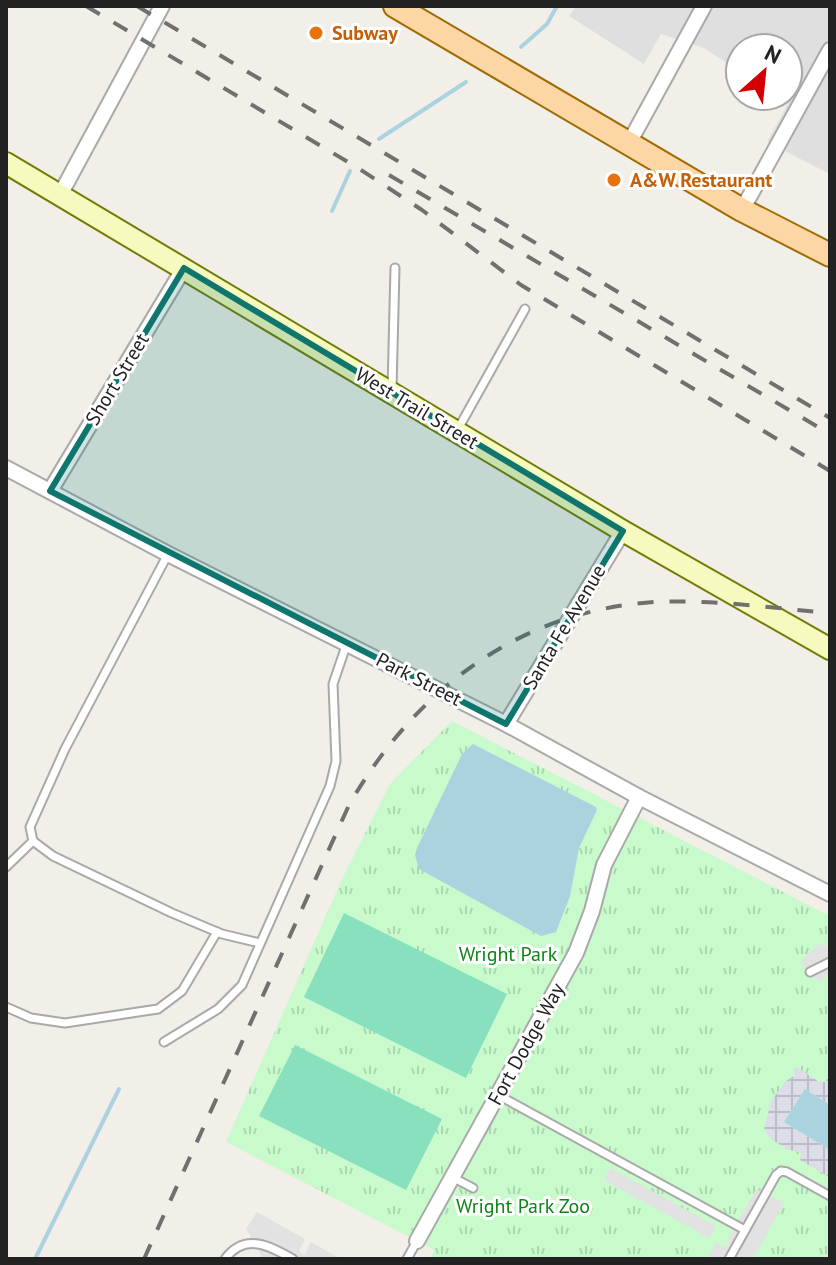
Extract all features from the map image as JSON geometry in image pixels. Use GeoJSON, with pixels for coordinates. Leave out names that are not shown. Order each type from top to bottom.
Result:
{"type":"FeatureCollection","features":[{"type":"Feature","properties":{"kind":"main road"},"geometry":{"type":"LineString","coordinates":[[395,6],[421,13],[742,210],[830,255]]}},
{"type":"Feature","properties":{"kind":"main road","name":"West Trail Street"},"geometry":{"type":"LineString","coordinates":[[6,163],[623,531],[830,649]]}},
{"type":"Feature","properties":{"kind":"street"},"geometry":{"type":"LineString","coordinates":[[60,195],[162,6]]}},
{"type":"Feature","properties":{"kind":"street"},"geometry":{"type":"LineString","coordinates":[[629,143],[704,6]]}},
{"type":"Feature","properties":{"kind":"street"},"geometry":{"type":"LineString","coordinates":[[742,210],[830,50]]}},
{"type":"Feature","properties":{"kind":"street","name":"Short Street"},"geometry":{"type":"LineString","coordinates":[[50,491],[184,268]]}},
{"type":"Feature","properties":{"kind":"street","name":"Park Street"},"geometry":{"type":"LineString","coordinates":[[6,468],[830,894]]}},
{"type":"Feature","properties":{"kind":"street","name":"Santa Fe Avenue"},"geometry":{"type":"LineString","coordinates":[[506,724],[623,531]]}},
{"type":"Feature","properties":{"kind":"street","name":"Fort Dodge Way"},"geometry":{"type":"LineString","coordinates":[[417,1241],[576,953],[604,865],[639,797]]}},
{"type":"Feature","properties":{"kind":"lane"},"geometry":{"type":"LineString","coordinates":[[392,392],[395,268]]}},
{"type":"Feature","properties":{"kind":"lane"},"geometry":{"type":"LineString","coordinates":[[457,431],[525,309]]}},
{"type":"Feature","properties":{"kind":"lane"},"geometry":{"type":"LineString","coordinates":[[168,554],[65,749],[30,827],[33,841],[53,856],[217,932],[260,943]]}},
{"type":"Feature","properties":{"kind":"lane"},"geometry":{"type":"LineString","coordinates":[[164,1042],[218,1009],[242,985],[330,786],[336,761],[333,684],[347,643]]}},
{"type":"Feature","properties":{"kind":"lane"},"geometry":{"type":"LineString","coordinates":[[6,867],[33,841]]}},
{"type":"Feature","properties":{"kind":"lane"},"geometry":{"type":"LineString","coordinates":[[6,1007],[31,1018],[65,1023],[158,1009],[182,991],[217,932]]}},
{"type":"Feature","properties":{"kind":"lane"},"geometry":{"type":"LineString","coordinates":[[810,972],[830,962]]}},
{"type":"Feature","properties":{"kind":"lane"},"geometry":{"type":"LineString","coordinates":[[498,1095],[745,1230]]}},
{"type":"Feature","properties":{"kind":"lane"},"geometry":{"type":"LineString","coordinates":[[729,1259],[781,1171],[830,1196]]}},
{"type":"Feature","properties":{"kind":"lane"},"geometry":{"type":"LineString","coordinates":[[452,1177],[473,1188]]}},
{"type":"Feature","properties":{"kind":"lane"},"geometry":{"type":"LineString","coordinates":[[407,1259],[417,1241]]}},
{"type":"Feature","properties":{"kind":"lane"},"geometry":{"type":"LineString","coordinates":[[225,1259],[240,1245],[251,1242],[271,1246],[293,1259]]}},
{"type":"Feature","properties":{"kind":"highlighted area"},"geometry":{"type":"Polygon","coordinates":[[[184,268],[623,531],[506,724],[50,491],[184,268]]]}},
{"type":"Feature","properties":{"kind":"shaded area"},"geometry":{"type":"Polygon","coordinates":[[[576,6],[830,6],[830,174],[767,142],[784,112],[804,112],[804,32],[724,32],[724,61],[704,48],[661,34],[644,64],[569,16],[576,6]]]}},
{"type":"Feature","properties":{"kind":"shaded area"},"geometry":{"type":"Polygon","coordinates":[[[819,944],[830,947],[830,973],[819,982],[800,962],[819,944]]]}},
{"type":"Feature","properties":{"kind":"shaded area"},"geometry":{"type":"Polygon","coordinates":[[[797,1067],[819,1082],[825,1082],[830,1075],[830,1105],[805,1089],[784,1122],[830,1150],[829,1177],[800,1160],[801,1153],[771,1139],[764,1129],[771,1101],[786,1081],[795,1075],[793,1070],[797,1067]]]}},
{"type":"Feature","properties":{"kind":"shaded area"},"geometry":{"type":"Polygon","coordinates":[[[610,1168],[716,1226],[709,1238],[604,1180],[610,1168]]]}},
{"type":"Feature","properties":{"kind":"shaded area"},"geometry":{"type":"Polygon","coordinates":[[[756,1189],[784,1203],[753,1259],[707,1259],[716,1243],[725,1247],[728,1245],[728,1239],[756,1189]]]}},
{"type":"Feature","properties":{"kind":"shaded area"},"geometry":{"type":"Polygon","coordinates":[[[257,1212],[305,1239],[299,1251],[304,1255],[311,1242],[341,1259],[263,1259],[246,1229],[257,1212]]]}},
{"type":"Feature","properties":{"kind":"green space","name":"Wright Park"},"geometry":{"type":"Polygon","coordinates":[[[452,721],[830,916],[830,1259],[430,1259],[434,1250],[226,1142],[343,877],[390,784],[452,721]]]}},
{"type":"Feature","properties":{"kind":"green space"},"geometry":{"type":"Polygon","coordinates":[[[344,913],[507,994],[466,1078],[304,997],[344,913]]]}},
{"type":"Feature","properties":{"kind":"green space"},"geometry":{"type":"Polygon","coordinates":[[[295,1045],[442,1119],[406,1190],[259,1116],[295,1045]]]}},
{"type":"Feature","properties":{"kind":"water"},"geometry":{"type":"Polygon","coordinates":[[[473,744],[596,807],[579,848],[570,896],[556,932],[541,936],[419,869],[415,855],[417,848],[462,754],[473,744]]]}},
{"type":"Feature","properties":{"kind":"water"},"geometry":{"type":"Polygon","coordinates":[[[805,1089],[830,1105],[830,1150],[784,1122],[805,1089]]]}},
{"type":"Feature","properties":{"kind":"waterway"},"geometry":{"type":"LineString","coordinates":[[521,47],[547,24],[557,6]]}},
{"type":"Feature","properties":{"kind":"waterway"},"geometry":{"type":"LineString","coordinates":[[379,139],[466,82]]}},
{"type":"Feature","properties":{"kind":"waterway"},"geometry":{"type":"LineString","coordinates":[[332,211],[350,171]]}},
{"type":"Feature","properties":{"kind":"waterway"},"geometry":{"type":"LineString","coordinates":[[35,1259],[119,1089]]}},
{"type":"Feature","properties":{"kind":"railway"},"geometry":{"type":"LineString","coordinates":[[86,6],[358,168],[422,210],[521,285],[830,471]]}},
{"type":"Feature","properties":{"kind":"railway"},"geometry":{"type":"LineString","coordinates":[[137,6],[830,418]]}},
{"type":"Feature","properties":{"kind":"railway"},"geometry":{"type":"LineString","coordinates":[[389,175],[830,434]]}},
{"type":"Feature","properties":{"kind":"railway"},"geometry":{"type":"LineString","coordinates":[[144,1259],[349,805],[406,726],[439,693],[476,664],[516,640],[559,621],[605,609],[654,602],[698,602],[830,613]]}},
{"type":"Feature","properties":{"kind":"place","name":"Subway"},"geometry":{"type":"Point","coordinates":[316,33]}},
{"type":"Feature","properties":{"kind":"place","name":"A&W Restaurant"},"geometry":{"type":"Point","coordinates":[614,180]}},
{"type":"Feature","properties":{"kind":"park label","name":"Wright Park Zoo"},"geometry":{"type":"Point","coordinates":[523,1206]}}]}
